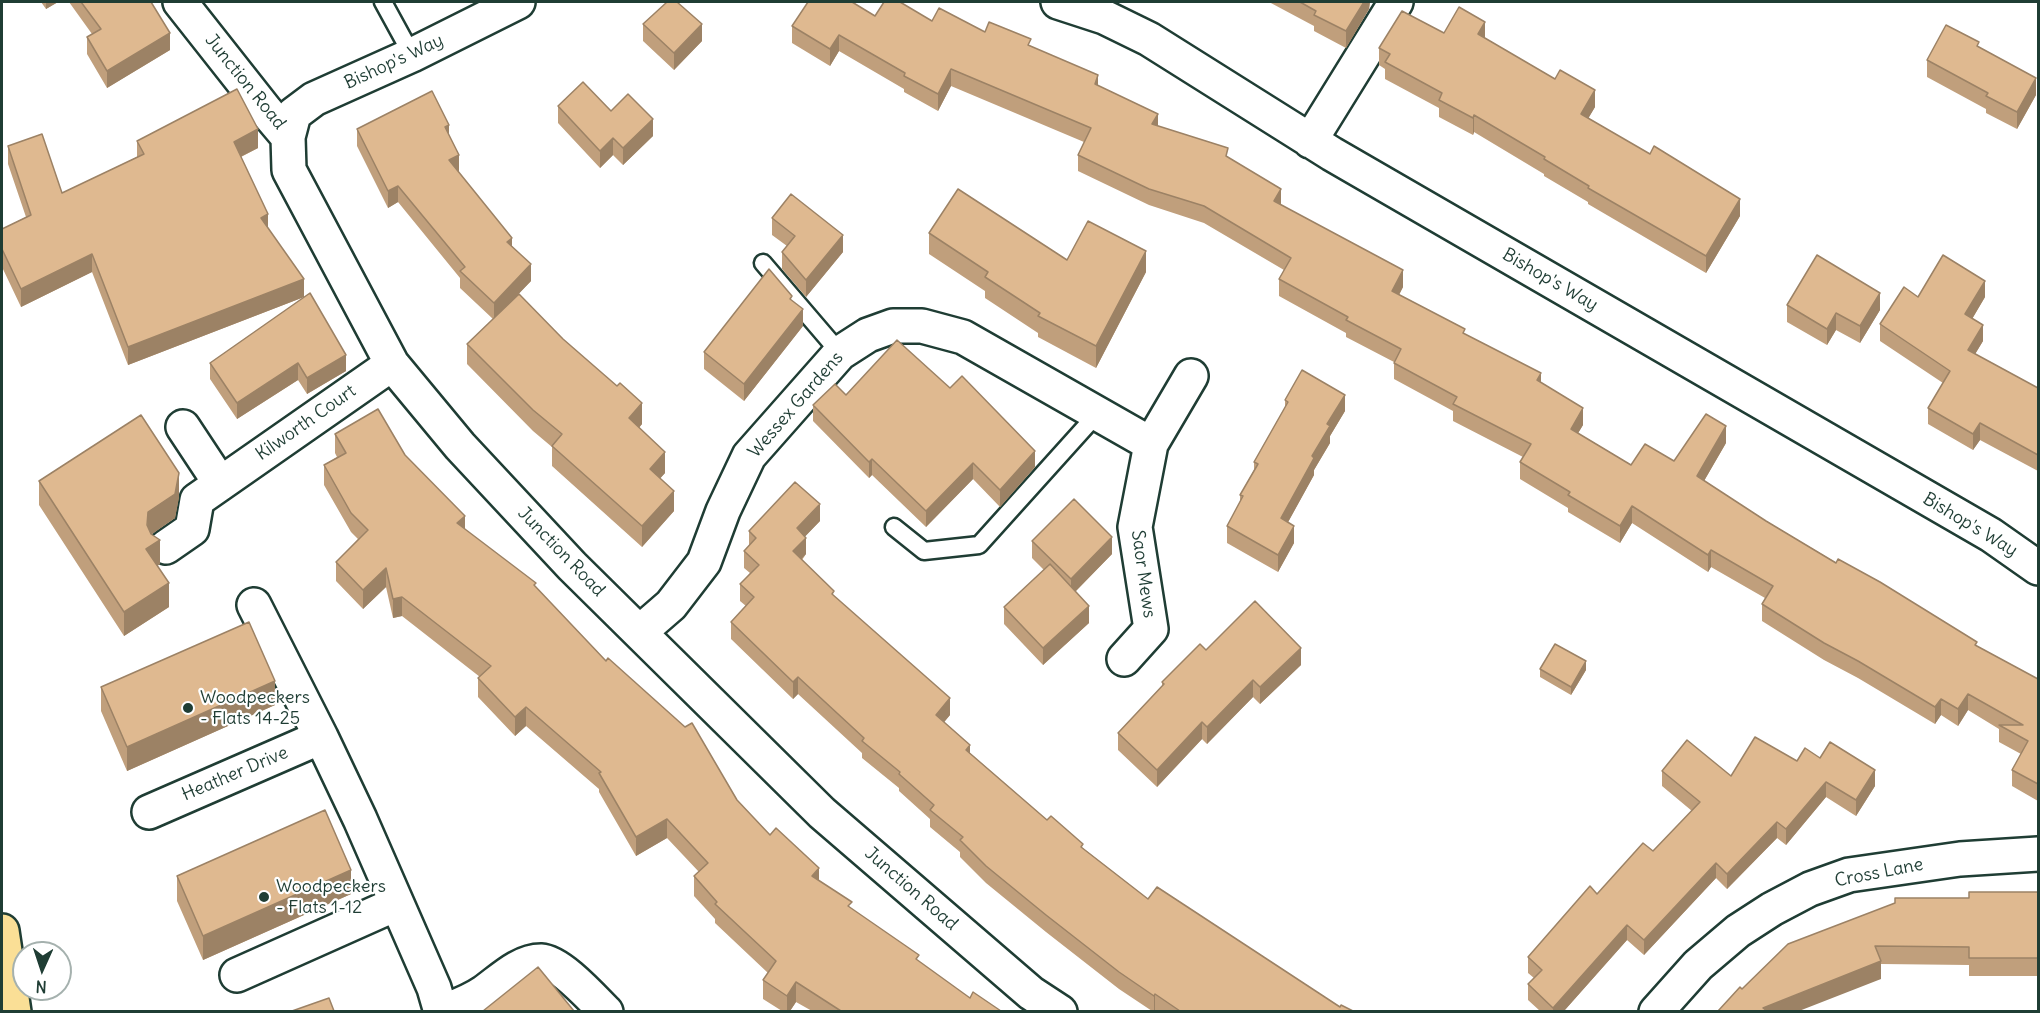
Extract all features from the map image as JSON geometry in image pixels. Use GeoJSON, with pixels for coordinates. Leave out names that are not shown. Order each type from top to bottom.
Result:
{"type":"FeatureCollection","features":[{"type":"Feature","properties":{"kind":"main road"},"geometry":{"type":"LineString","coordinates":[[2,931],[14,1011]]}},
{"type":"Feature","properties":{"kind":"street","name":"Junction Road"},"geometry":{"type":"LineString","coordinates":[[180,2],[288,137],[289,170],[392,364],[460,446],[572,566],[822,813],[1031,993],[1060,1011]]}},
{"type":"Feature","properties":{"kind":"street","name":"Bishop's Way"},"geometry":{"type":"LineString","coordinates":[[288,137],[294,114],[314,99],[412,55],[518,2]]}},
{"type":"Feature","properties":{"kind":"street","name":"Bishop's Way"},"geometry":{"type":"LineString","coordinates":[[1058,2],[1104,17],[1149,39],[1311,141],[1981,529],[2038,568]]}},
{"type":"Feature","properties":{"kind":"street"},"geometry":{"type":"LineString","coordinates":[[1311,141],[1396,2]]}},
{"type":"Feature","properties":{"kind":"street","name":"Wessex Gardens"},"geometry":{"type":"LineString","coordinates":[[640,632],[671,605],[704,562],[723,511],[749,456],[840,353],[868,335],[893,326],[922,326],[963,337],[1151,444]]}},
{"type":"Feature","properties":{"kind":"street","name":"Kilworth Court"},"geometry":{"type":"LineString","coordinates":[[166,547],[192,529],[197,500],[392,364]]}},
{"type":"Feature","properties":{"kind":"street"},"geometry":{"type":"LineString","coordinates":[[1151,444],[1191,376]]}},
{"type":"Feature","properties":{"kind":"street"},"geometry":{"type":"LineString","coordinates":[[183,427],[220,483]]}},
{"type":"Feature","properties":{"kind":"street","name":"Saor Mews"},"geometry":{"type":"LineString","coordinates":[[1124,659],[1151,629],[1135,527],[1151,444]]}},
{"type":"Feature","properties":{"kind":"street"},"geometry":{"type":"LineString","coordinates":[[254,606],[360,819],[442,1011],[463,1004],[505,976],[524,966],[541,961],[560,969],[606,1011]]}},
{"type":"Feature","properties":{"kind":"street","name":"Heather Drive"},"geometry":{"type":"LineString","coordinates":[[149,812],[321,737]]}},
{"type":"Feature","properties":{"kind":"street","name":"Cross Lane"},"geometry":{"type":"LineString","coordinates":[[1656,1011],[1698,964],[1738,931],[1810,889],[1849,875],[1960,859],[2038,854]]}},
{"type":"Feature","properties":{"kind":"street"},"geometry":{"type":"LineString","coordinates":[[237,975],[396,904]]}},
{"type":"Feature","properties":{"kind":"lane"},"geometry":{"type":"LineString","coordinates":[[383,2],[412,55]]}},
{"type":"Feature","properties":{"kind":"lane"},"geometry":{"type":"LineString","coordinates":[[764,263],[840,353]]}},
{"type":"Feature","properties":{"kind":"lane"},"geometry":{"type":"LineString","coordinates":[[894,527],[924,551],[979,545],[1097,414]]}},
{"type":"Feature","properties":{"kind":"building"},"geometry":{"type":"Polygon","coordinates":[[[81,2],[151,2],[170,33],[107,71],[87,37],[101,29],[81,2]]]}},
{"type":"Feature","properties":{"kind":"building"},"geometry":{"type":"Polygon","coordinates":[[[667,2],[677,2],[702,24],[674,53],[643,24],[667,2]]]}},
{"type":"Feature","properties":{"kind":"building"},"geometry":{"type":"Polygon","coordinates":[[[808,2],[852,2],[875,16],[884,2],[900,2],[932,21],[939,8],[985,32],[989,22],[1031,39],[1028,45],[1098,75],[1095,84],[1158,114],[1152,124],[1228,148],[1226,156],[1281,189],[1274,201],[1403,270],[1392,291],[1465,329],[1463,333],[1541,373],[1537,380],[1583,408],[1571,429],[1631,465],[1645,444],[1674,461],[1706,414],[1726,426],[1697,476],[1836,563],[1838,559],[1880,582],[1977,642],[1975,645],[2038,679],[2038,784],[2012,770],[2028,741],[1999,725],[2023,725],[1968,694],[1958,709],[1941,699],[1935,707],[1762,604],[1773,586],[1711,550],[1708,555],[1632,506],[1620,526],[1568,495],[1570,492],[1520,462],[1531,444],[1453,404],[1457,397],[1394,363],[1401,349],[1346,320],[1348,317],[1279,279],[1291,258],[1204,206],[1149,189],[1078,155],[1091,128],[951,69],[938,94],[904,76],[905,73],[839,35],[830,49],[792,26],[808,2]]]}},
{"type":"Feature","properties":{"kind":"building"},"geometry":{"type":"Polygon","coordinates":[[[1300,2],[1364,2],[1346,31],[1314,15],[1316,11],[1300,2]]]}},
{"type":"Feature","properties":{"kind":"building"},"geometry":{"type":"Polygon","coordinates":[[[1459,7],[1485,22],[1478,34],[1555,79],[1560,70],[1595,90],[1581,114],[1650,154],[1654,146],[1740,199],[1706,256],[1588,188],[1589,186],[1544,159],[1545,157],[1474,115],[1473,118],[1439,100],[1442,93],[1385,62],[1390,54],[1379,48],[1402,11],[1444,33],[1459,7]]]}},
{"type":"Feature","properties":{"kind":"building"},"geometry":{"type":"Polygon","coordinates":[[[1946,25],[1979,42],[1977,46],[2036,78],[2017,112],[1986,96],[1988,93],[1927,60],[1946,25]]]}},
{"type":"Feature","properties":{"kind":"building"},"geometry":{"type":"Polygon","coordinates":[[[583,82],[611,111],[628,94],[653,119],[623,148],[613,138],[600,151],[558,106],[583,82]]]}},
{"type":"Feature","properties":{"kind":"building"},"geometry":{"type":"Polygon","coordinates":[[[237,89],[258,129],[234,142],[268,214],[261,218],[304,279],[128,347],[92,254],[21,289],[2,249],[2,229],[31,215],[8,146],[42,134],[62,193],[144,154],[137,141],[237,89]]]}},
{"type":"Feature","properties":{"kind":"building"},"geometry":{"type":"Polygon","coordinates":[[[432,91],[449,125],[445,127],[459,155],[449,160],[512,238],[507,242],[531,264],[494,303],[460,271],[465,267],[398,186],[388,191],[357,129],[432,91]]]}},
{"type":"Feature","properties":{"kind":"building"},"geometry":{"type":"Polygon","coordinates":[[[958,189],[1067,260],[1088,221],[1146,251],[1096,346],[1038,316],[1040,313],[985,277],[988,272],[929,233],[958,189]]]}},
{"type":"Feature","properties":{"kind":"building"},"geometry":{"type":"Polygon","coordinates":[[[791,194],[843,235],[806,280],[782,252],[795,236],[772,218],[791,194]]]}},
{"type":"Feature","properties":{"kind":"building"},"geometry":{"type":"Polygon","coordinates":[[[1817,255],[1880,293],[1860,326],[1836,313],[1827,329],[1787,305],[1817,255]]]}},
{"type":"Feature","properties":{"kind":"building"},"geometry":{"type":"Polygon","coordinates":[[[1943,255],[1985,281],[1965,314],[1983,325],[1968,350],[2038,388],[2038,455],[1980,423],[1973,434],[1928,408],[1950,371],[1880,324],[1904,287],[1918,297],[1943,255]]]}},
{"type":"Feature","properties":{"kind":"building"},"geometry":{"type":"Polygon","coordinates":[[[769,269],[792,296],[790,299],[803,309],[744,384],[704,352],[769,269]]]}},
{"type":"Feature","properties":{"kind":"building"},"geometry":{"type":"Polygon","coordinates":[[[310,293],[346,355],[307,378],[298,363],[237,403],[210,363],[310,293]]]}},
{"type":"Feature","properties":{"kind":"building"},"geometry":{"type":"Polygon","coordinates":[[[519,294],[563,339],[617,386],[620,383],[642,403],[629,418],[665,452],[650,469],[674,491],[642,526],[552,446],[562,434],[533,410],[467,344],[519,294]]]}},
{"type":"Feature","properties":{"kind":"building"},"geometry":{"type":"Polygon","coordinates":[[[897,340],[950,388],[962,376],[1035,451],[1000,490],[973,463],[926,511],[872,459],[869,462],[813,405],[835,384],[846,395],[897,340]]]}},
{"type":"Feature","properties":{"kind":"building"},"geometry":{"type":"Polygon","coordinates":[[[1302,370],[1345,395],[1327,424],[1330,426],[1281,518],[1294,526],[1278,555],[1227,526],[1243,496],[1240,495],[1258,464],[1254,462],[1288,402],[1285,400],[1302,370]]]}},
{"type":"Feature","properties":{"kind":"building"},"geometry":{"type":"Polygon","coordinates":[[[378,409],[405,455],[465,516],[457,523],[536,583],[534,585],[606,661],[608,658],[685,727],[692,723],[737,800],[770,835],[776,828],[819,868],[812,876],[852,902],[848,906],[919,955],[916,959],[970,998],[973,992],[1001,1011],[841,1011],[796,982],[787,996],[763,980],[776,961],[715,904],[717,902],[694,876],[708,863],[667,819],[636,837],[599,773],[601,772],[526,707],[515,717],[478,678],[491,666],[402,597],[393,599],[386,568],[363,590],[336,562],[368,530],[351,513],[324,465],[346,453],[335,434],[378,409]]]}},
{"type":"Feature","properties":{"kind":"building"},"geometry":{"type":"Polygon","coordinates":[[[141,415],[179,473],[175,494],[148,512],[147,525],[151,534],[160,540],[146,549],[169,583],[124,612],[39,481],[141,415]]]}},
{"type":"Feature","properties":{"kind":"building"},"geometry":{"type":"Polygon","coordinates":[[[795,482],[820,504],[797,528],[806,538],[793,551],[834,591],[832,594],[950,698],[936,715],[970,745],[966,750],[1047,820],[1051,816],[1083,844],[1081,847],[1148,899],[1157,887],[1340,1007],[1341,1005],[1353,1011],[1180,1011],[1119,972],[986,866],[960,840],[963,837],[930,810],[934,805],[899,774],[900,772],[862,741],[864,738],[798,677],[793,682],[731,622],[754,597],[740,584],[759,565],[744,551],[756,538],[749,531],[795,482]]]}},
{"type":"Feature","properties":{"kind":"building"},"geometry":{"type":"Polygon","coordinates":[[[1074,499],[1112,537],[1071,579],[1032,541],[1074,499]]]}},
{"type":"Feature","properties":{"kind":"building"},"geometry":{"type":"Polygon","coordinates":[[[1050,564],[1089,606],[1043,648],[1004,607],[1050,564]]]}},
{"type":"Feature","properties":{"kind":"building"},"geometry":{"type":"Polygon","coordinates":[[[1255,601],[1301,648],[1260,687],[1253,680],[1207,727],[1202,722],[1157,770],[1118,733],[1164,684],[1162,682],[1200,644],[1206,650],[1255,601]]]}},
{"type":"Feature","properties":{"kind":"building","name":"Woodpeckers - Flats 14-25"},"geometry":{"type":"Polygon","coordinates":[[[249,622],[275,681],[127,747],[101,687],[249,622]]]}},
{"type":"Feature","properties":{"kind":"building"},"geometry":{"type":"Polygon","coordinates":[[[1555,644],[1586,661],[1571,687],[1540,669],[1555,644]]]}},
{"type":"Feature","properties":{"kind":"building"},"geometry":{"type":"Polygon","coordinates":[[[1755,737],[1797,761],[1805,748],[1820,758],[1830,742],[1875,770],[1856,800],[1826,782],[1786,829],[1777,822],[1727,874],[1716,863],[1644,940],[1627,925],[1553,1008],[1528,984],[1542,970],[1528,957],[1590,886],[1597,894],[1643,843],[1653,851],[1700,802],[1662,771],[1687,740],[1731,776],[1755,737]]]}},
{"type":"Feature","properties":{"kind":"building","name":"Woodpeckers - Flats 1-12"},"geometry":{"type":"Polygon","coordinates":[[[325,810],[351,870],[203,936],[177,876],[325,810]]]}},
{"type":"Feature","properties":{"kind":"building"},"geometry":{"type":"Polygon","coordinates":[[[1969,892],[2038,892],[2038,958],[1969,958],[1969,947],[1875,946],[1881,961],[1763,1008],[1767,1011],[1718,1011],[1740,987],[1742,989],[1788,944],[1895,903],[1895,898],[1969,898],[1969,892]]]}},
{"type":"Feature","properties":{"kind":"building"},"geometry":{"type":"Polygon","coordinates":[[[538,967],[574,1011],[483,1011],[538,967]]]}},
{"type":"Feature","properties":{"kind":"building"},"geometry":{"type":"Polygon","coordinates":[[[329,998],[334,1011],[292,1011],[329,998]]]}},
{"type":"Feature","properties":{"kind":"place","name":"Woodpeckers - Flats 14-25"},"geometry":{"type":"Point","coordinates":[188,708]}},
{"type":"Feature","properties":{"kind":"place","name":"Woodpeckers - Flats 1-12"},"geometry":{"type":"Point","coordinates":[264,897]}}]}
